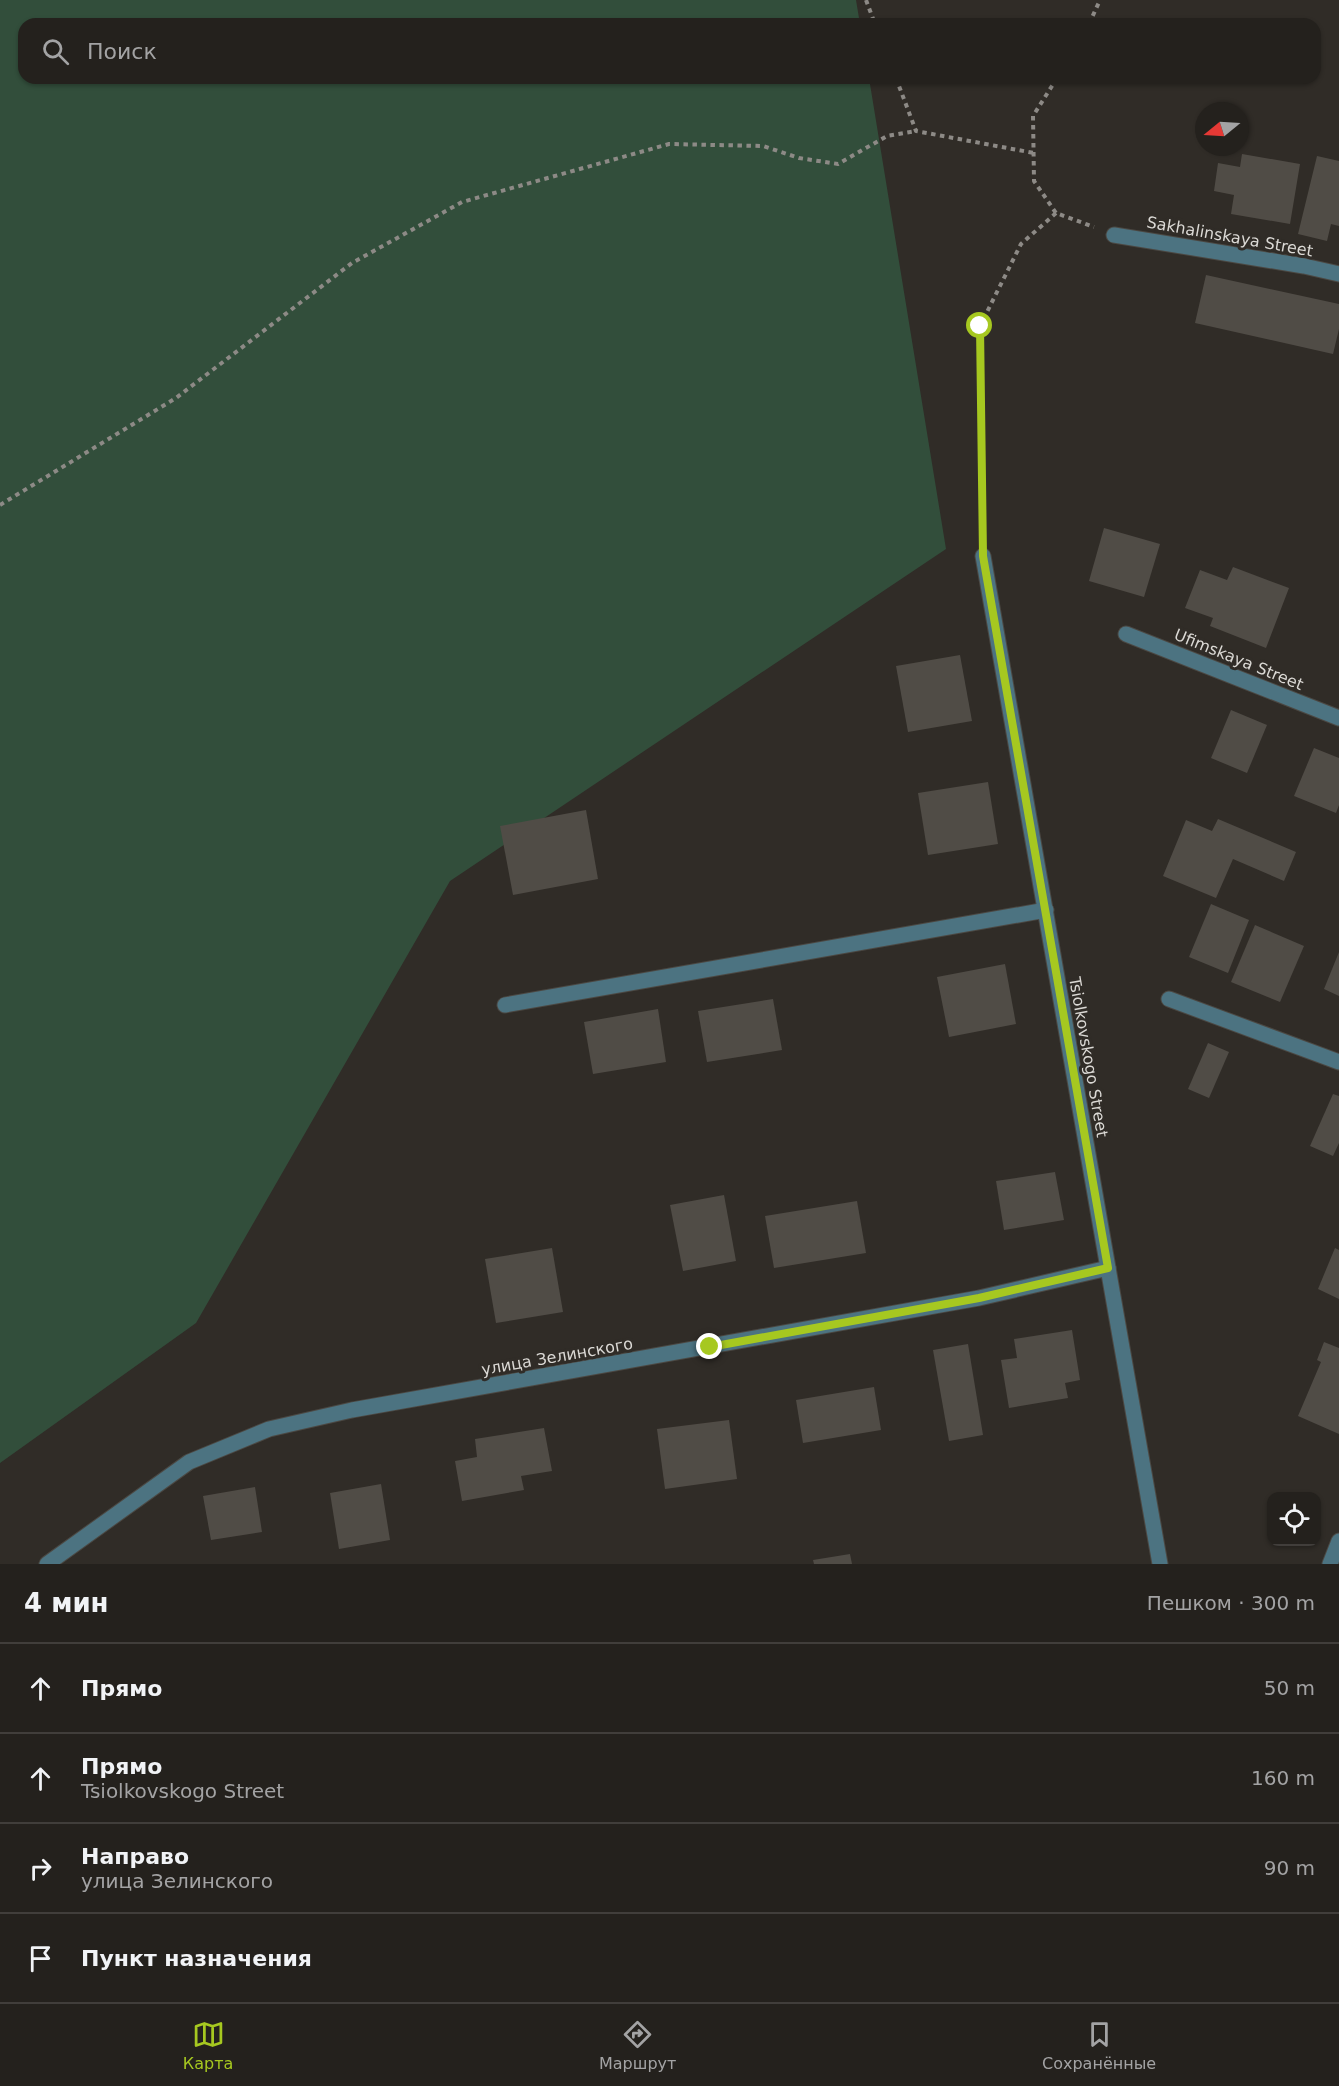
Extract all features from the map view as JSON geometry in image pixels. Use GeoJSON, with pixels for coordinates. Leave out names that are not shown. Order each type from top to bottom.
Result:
{"type":"FeatureCollection","features":[{"type":"Feature","properties":{"kind":"street","name":"Sakhalinskaya Street"},"geometry":{"type":"LineString","coordinates":[[1114,235],[1293,264],[1339,274]]}},
{"type":"Feature","properties":{"kind":"street","name":"Tsiolkovskogo Street"},"geometry":{"type":"LineString","coordinates":[[983,556],[1160,1564]]}},
{"type":"Feature","properties":{"kind":"street","name":"Ufimskaya Street"},"geometry":{"type":"LineString","coordinates":[[1126,634],[1339,718]]}},
{"type":"Feature","properties":{"kind":"street"},"geometry":{"type":"LineString","coordinates":[[505,1005],[1046,910]]}},
{"type":"Feature","properties":{"kind":"street"},"geometry":{"type":"LineString","coordinates":[[1169,999],[1339,1062]]}},
{"type":"Feature","properties":{"kind":"street","name":"улица Зелинского"},"geometry":{"type":"LineString","coordinates":[[47,1564],[189,1462],[269,1429],[352,1410],[979,1298],[1108,1268]]}},
{"type":"Feature","properties":{"kind":"street"},"geometry":{"type":"LineString","coordinates":[[1330,1564],[1339,1542]]}},
{"type":"Feature","properties":{"kind":"path"},"geometry":{"type":"LineString","coordinates":[[866,0],[873,18]]}},
{"type":"Feature","properties":{"kind":"path"},"geometry":{"type":"LineString","coordinates":[[1092,18],[1100,0]]}},
{"type":"Feature","properties":{"kind":"path"},"geometry":{"type":"LineString","coordinates":[[898,84],[916,131]]}},
{"type":"Feature","properties":{"kind":"path"},"geometry":{"type":"LineString","coordinates":[[1053,84],[1033,116],[1034,181],[1056,213],[1114,235]]}},
{"type":"Feature","properties":{"kind":"path"},"geometry":{"type":"LineString","coordinates":[[0,505],[176,399],[352,263],[462,202],[669,144],[763,146],[799,158],[838,164],[887,136],[916,131],[1034,153]]}},
{"type":"Feature","properties":{"kind":"path"},"geometry":{"type":"LineString","coordinates":[[983,556],[980,326],[1021,244],[1056,213]]}},
{"type":"Feature","properties":{"kind":"green space"},"geometry":{"type":"Polygon","coordinates":[[[0,0],[856,0],[859,18],[18,18],[18,84],[870,84],[946,549],[450,881],[196,1323],[0,1463],[0,0]]]}},
{"type":"Feature","properties":{"kind":"building"},"geometry":{"type":"Polygon","coordinates":[[[1249,155],[1300,164],[1290,224],[1231,214],[1234,195],[1214,191],[1218,163],[1240,167],[1242,156],[1249,155]]]}},
{"type":"Feature","properties":{"kind":"building"},"geometry":{"type":"Polygon","coordinates":[[[1317,156],[1339,161],[1339,226],[1331,224],[1327,241],[1298,234],[1317,156]]]}},
{"type":"Feature","properties":{"kind":"building"},"geometry":{"type":"Polygon","coordinates":[[[1206,275],[1339,304],[1339,329],[1333,354],[1195,323],[1206,275]]]}},
{"type":"Feature","properties":{"kind":"building"},"geometry":{"type":"Polygon","coordinates":[[[1104,528],[1160,544],[1144,597],[1089,581],[1104,528]]]}},
{"type":"Feature","properties":{"kind":"building"},"geometry":{"type":"Polygon","coordinates":[[[1233,567],[1289,588],[1266,648],[1210,626],[1213,618],[1185,608],[1200,570],[1227,580],[1233,567]]]}},
{"type":"Feature","properties":{"kind":"building"},"geometry":{"type":"Polygon","coordinates":[[[960,655],[972,721],[908,732],[896,666],[960,655]]]}},
{"type":"Feature","properties":{"kind":"building"},"geometry":{"type":"Polygon","coordinates":[[[1231,710],[1267,725],[1247,773],[1211,758],[1231,710]]]}},
{"type":"Feature","properties":{"kind":"building"},"geometry":{"type":"Polygon","coordinates":[[[1314,748],[1339,758],[1339,805],[1336,813],[1294,796],[1314,748]]]}},
{"type":"Feature","properties":{"kind":"building"},"geometry":{"type":"Polygon","coordinates":[[[988,782],[998,844],[928,855],[918,793],[988,782]]]}},
{"type":"Feature","properties":{"kind":"building"},"geometry":{"type":"Polygon","coordinates":[[[586,810],[598,879],[513,895],[500,826],[586,810]]]}},
{"type":"Feature","properties":{"kind":"building"},"geometry":{"type":"Polygon","coordinates":[[[1218,819],[1296,852],[1284,881],[1233,859],[1216,898],[1163,876],[1186,820],[1212,831],[1218,819]]]}},
{"type":"Feature","properties":{"kind":"building"},"geometry":{"type":"Polygon","coordinates":[[[1211,904],[1249,920],[1228,973],[1189,957],[1211,904]]]}},
{"type":"Feature","properties":{"kind":"building"},"geometry":{"type":"Polygon","coordinates":[[[1255,925],[1304,946],[1280,1002],[1231,982],[1255,925]]]}},
{"type":"Feature","properties":{"kind":"building"},"geometry":{"type":"Polygon","coordinates":[[[1339,952],[1339,996],[1324,989],[1339,952]]]}},
{"type":"Feature","properties":{"kind":"building"},"geometry":{"type":"Polygon","coordinates":[[[1005,964],[1016,1024],[949,1037],[937,977],[1005,964]]]}},
{"type":"Feature","properties":{"kind":"building"},"geometry":{"type":"Polygon","coordinates":[[[773,999],[782,1050],[707,1062],[698,1011],[773,999]]]}},
{"type":"Feature","properties":{"kind":"building"},"geometry":{"type":"Polygon","coordinates":[[[658,1009],[666,1062],[593,1074],[584,1022],[658,1009]]]}},
{"type":"Feature","properties":{"kind":"building"},"geometry":{"type":"Polygon","coordinates":[[[1208,1043],[1229,1052],[1209,1098],[1188,1089],[1208,1043]]]}},
{"type":"Feature","properties":{"kind":"building"},"geometry":{"type":"Polygon","coordinates":[[[1333,1094],[1339,1096],[1339,1143],[1333,1156],[1310,1146],[1333,1094]]]}},
{"type":"Feature","properties":{"kind":"building"},"geometry":{"type":"Polygon","coordinates":[[[1055,1172],[1064,1220],[1004,1230],[996,1181],[1055,1172]]]}},
{"type":"Feature","properties":{"kind":"building"},"geometry":{"type":"Polygon","coordinates":[[[724,1195],[736,1261],[683,1271],[670,1205],[724,1195]]]}},
{"type":"Feature","properties":{"kind":"building"},"geometry":{"type":"Polygon","coordinates":[[[857,1201],[866,1253],[774,1268],[765,1216],[857,1201]]]}},
{"type":"Feature","properties":{"kind":"building"},"geometry":{"type":"Polygon","coordinates":[[[552,1248],[563,1312],[496,1323],[485,1259],[552,1248]]]}},
{"type":"Feature","properties":{"kind":"building"},"geometry":{"type":"Polygon","coordinates":[[[1335,1248],[1339,1250],[1339,1299],[1318,1289],[1335,1248]]]}},
{"type":"Feature","properties":{"kind":"building"},"geometry":{"type":"Polygon","coordinates":[[[1072,1330],[1080,1380],[1065,1383],[1068,1398],[1009,1408],[1001,1360],[1017,1358],[1014,1339],[1072,1330]]]}},
{"type":"Feature","properties":{"kind":"building"},"geometry":{"type":"Polygon","coordinates":[[[1324,1342],[1339,1348],[1339,1434],[1298,1416],[1321,1362],[1317,1360],[1324,1342]]]}},
{"type":"Feature","properties":{"kind":"building"},"geometry":{"type":"Polygon","coordinates":[[[968,1344],[983,1435],[949,1441],[933,1350],[968,1344]]]}},
{"type":"Feature","properties":{"kind":"building"},"geometry":{"type":"Polygon","coordinates":[[[874,1387],[881,1430],[803,1443],[796,1400],[874,1387]]]}},
{"type":"Feature","properties":{"kind":"building"},"geometry":{"type":"Polygon","coordinates":[[[729,1420],[737,1479],[665,1489],[657,1429],[729,1420]]]}},
{"type":"Feature","properties":{"kind":"building"},"geometry":{"type":"Polygon","coordinates":[[[544,1428],[552,1471],[521,1476],[524,1490],[462,1501],[455,1461],[477,1457],[475,1439],[544,1428]]]}},
{"type":"Feature","properties":{"kind":"building"},"geometry":{"type":"Polygon","coordinates":[[[381,1484],[390,1540],[339,1549],[330,1493],[381,1484]]]}},
{"type":"Feature","properties":{"kind":"building"},"geometry":{"type":"Polygon","coordinates":[[[255,1487],[262,1532],[211,1540],[203,1496],[255,1487]]]}},
{"type":"Feature","properties":{"kind":"building"},"geometry":{"type":"Polygon","coordinates":[[[850,1554],[852,1564],[814,1564],[813,1560],[850,1554]]]}},
{"type":"Feature","properties":{"kind":"route"},"geometry":{"type":"LineString","coordinates":[[710,1347],[979,1298],[1108,1268],[983,556],[980,326]]}}]}
